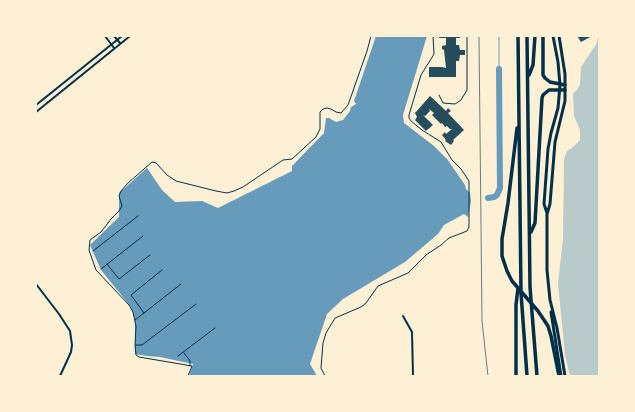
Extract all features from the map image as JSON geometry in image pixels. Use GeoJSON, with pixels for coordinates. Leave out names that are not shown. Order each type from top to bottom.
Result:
{"type":"FeatureCollection","features":[{"type":"Feature","properties":{"kind":"highway"},"geometry":{"type":"LineString","coordinates":[[518,36],[520,277],[522,323],[527,376]]}},
{"type":"Feature","properties":{"kind":"highway"},"geometry":{"type":"LineString","coordinates":[[527,36],[531,302],[537,376]]}},
{"type":"Feature","properties":{"kind":"highway"},"geometry":{"type":"LineString","coordinates":[[528,78],[533,65],[535,36]]}},
{"type":"Feature","properties":{"kind":"highway"},"geometry":{"type":"LineString","coordinates":[[543,36],[543,75],[547,80],[565,88]]}},
{"type":"Feature","properties":{"kind":"highway"},"geometry":{"type":"LineString","coordinates":[[530,235],[535,222],[542,98],[543,95],[549,90],[559,90],[565,88]]}},
{"type":"Feature","properties":{"kind":"highway"},"geometry":{"type":"LineString","coordinates":[[518,115],[502,245],[503,261],[515,286],[546,322],[552,336],[560,376]]}},
{"type":"Feature","properties":{"kind":"highway"},"geometry":{"type":"LineString","coordinates":[[516,376],[516,305],[520,277]]}},
{"type":"Feature","properties":{"kind":"main road"},"geometry":{"type":"LineString","coordinates":[[547,214],[544,204],[547,158],[550,133],[558,108],[560,85],[558,62],[553,36]]}},
{"type":"Feature","properties":{"kind":"main road"},"geometry":{"type":"LineString","coordinates":[[559,36],[565,88],[564,109],[554,150],[550,204],[547,214],[547,270],[553,329],[560,376]]}},
{"type":"Feature","properties":{"kind":"main road"},"geometry":{"type":"LineString","coordinates":[[551,306],[556,322],[565,376]]}},
{"type":"Feature","properties":{"kind":"street"},"geometry":{"type":"LineString","coordinates":[[106,36],[114,48]]}},
{"type":"Feature","properties":{"kind":"street"},"geometry":{"type":"LineString","coordinates":[[114,36],[120,44]]}},
{"type":"Feature","properties":{"kind":"street"},"geometry":{"type":"LineString","coordinates":[[36,105],[122,36]]}},
{"type":"Feature","properties":{"kind":"street"},"geometry":{"type":"LineString","coordinates":[[36,112],[130,36]]}},
{"type":"Feature","properties":{"kind":"street"},"geometry":{"type":"LineString","coordinates":[[36,284],[70,331],[72,345],[60,376]]}},
{"type":"Feature","properties":{"kind":"street"},"geometry":{"type":"LineString","coordinates":[[403,316],[412,332],[413,376]]}},
{"type":"Feature","properties":{"kind":"lane"},"geometry":{"type":"LineString","coordinates":[[439,95],[443,103],[455,104],[461,100],[467,90],[466,36]]}},
{"type":"Feature","properties":{"kind":"path"},"geometry":{"type":"LineString","coordinates":[[190,366],[139,357],[136,355],[136,326],[133,312],[129,305],[96,270],[94,258],[89,250],[90,240],[101,232],[111,219],[120,211],[122,206],[120,196],[121,191],[152,162],[156,162],[167,175],[176,181],[228,193],[243,187],[283,160],[292,159],[316,136],[320,129],[320,112],[323,109],[331,108],[336,112],[341,113],[348,105],[371,36]]}},
{"type":"Feature","properties":{"kind":"path"},"geometry":{"type":"LineString","coordinates":[[325,376],[321,368],[323,343],[326,333],[335,318],[361,307],[366,303],[378,286],[413,270],[426,255],[442,245],[449,238],[467,231],[470,224],[469,181],[462,169],[452,160],[441,142],[422,130],[409,118],[421,75],[434,54],[433,36]]}},
{"type":"Feature","properties":{"kind":"path"},"geometry":{"type":"LineString","coordinates":[[93,251],[138,216]]}},
{"type":"Feature","properties":{"kind":"path"},"geometry":{"type":"LineString","coordinates":[[101,269],[142,236]]}},
{"type":"Feature","properties":{"kind":"path"},"geometry":{"type":"LineString","coordinates":[[108,264],[119,279],[150,255]]}},
{"type":"Feature","properties":{"kind":"path"},"geometry":{"type":"LineString","coordinates":[[144,313],[131,295],[162,270]]}},
{"type":"Feature","properties":{"kind":"path"},"geometry":{"type":"LineString","coordinates":[[135,320],[181,284]]}},
{"type":"Feature","properties":{"kind":"path"},"geometry":{"type":"LineString","coordinates":[[136,345],[142,345],[196,304]]}},
{"type":"Feature","properties":{"kind":"path"},"geometry":{"type":"LineString","coordinates":[[178,356],[216,328]]}},
{"type":"Feature","properties":{"kind":"path"},"geometry":{"type":"LineString","coordinates":[[183,352],[190,361],[190,366],[192,366],[188,376]]}},
{"type":"Feature","properties":{"kind":"shaded area"},"geometry":{"type":"Polygon","coordinates":[[[598,36],[599,376],[570,376],[565,355],[558,283],[563,239],[564,159],[567,151],[580,140],[580,130],[574,116],[573,93],[580,85],[581,67],[597,43],[598,36]]]}},
{"type":"Feature","properties":{"kind":"water"},"geometry":{"type":"Polygon","coordinates":[[[376,36],[427,36],[403,115],[404,123],[434,146],[447,159],[465,185],[466,189],[470,193],[471,201],[468,217],[464,214],[444,225],[438,234],[405,262],[343,299],[327,314],[310,364],[317,376],[189,376],[193,364],[160,357],[135,354],[135,320],[131,307],[101,270],[90,245],[119,217],[119,193],[147,168],[162,190],[175,202],[202,201],[218,208],[292,171],[292,166],[324,133],[326,118],[336,122],[343,120],[350,111],[351,107],[356,104],[354,101],[376,36]]]}},
{"type":"Feature","properties":{"kind":"building"},"geometry":{"type":"Polygon","coordinates":[[[439,36],[460,36],[460,38],[456,38],[456,45],[459,45],[460,50],[465,50],[465,55],[460,55],[459,61],[456,61],[456,77],[429,77],[429,67],[446,68],[444,50],[442,49],[442,46],[446,45],[446,38],[439,38],[439,36]]]}},
{"type":"Feature","properties":{"kind":"building"},"geometry":{"type":"Polygon","coordinates":[[[577,36],[592,36],[581,42],[577,36]]]}},
{"type":"Feature","properties":{"kind":"building"},"geometry":{"type":"Polygon","coordinates":[[[430,96],[446,111],[448,108],[451,111],[448,113],[464,130],[453,140],[454,141],[451,145],[445,141],[446,140],[442,135],[445,132],[446,134],[452,129],[447,126],[445,127],[442,123],[441,124],[432,115],[434,113],[429,109],[430,111],[425,116],[423,115],[433,125],[426,131],[415,120],[417,117],[415,113],[430,96]]]}},
{"type":"Feature","properties":{"kind":"waterway"},"geometry":{"type":"LineString","coordinates":[[499,36],[499,69]]}},
{"type":"Feature","properties":{"kind":"waterway"},"geometry":{"type":"LineString","coordinates":[[488,198],[497,195],[500,188],[499,69]]}},
{"type":"Feature","properties":{"kind":"railway"},"geometry":{"type":"LineString","coordinates":[[479,36],[482,321],[488,376]]}}]}
